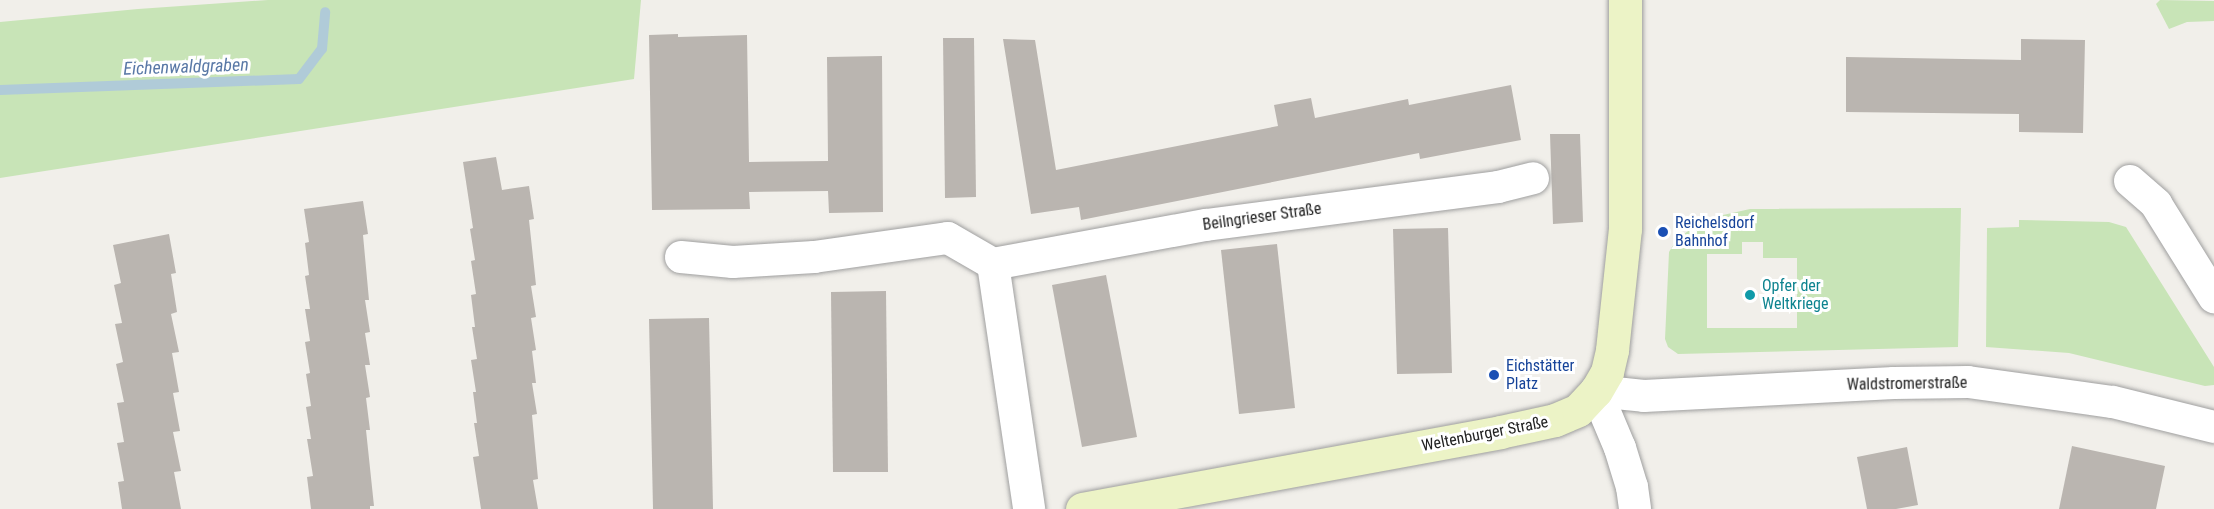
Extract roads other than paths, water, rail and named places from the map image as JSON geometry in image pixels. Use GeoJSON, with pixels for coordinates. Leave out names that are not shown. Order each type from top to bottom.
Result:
{"type":"FeatureCollection","features":[{"type":"Feature","properties":{"kind":"street","name":"Weltenburger Straße"},"geometry":{"type":"LineString","coordinates":[[1082,509],[1396,452],[1556,420],[1578,410],[1596,391],[1607,372],[1612,350],[1626,229],[1625,0]]}},
{"type":"Feature","properties":{"kind":"street","name":"Beilngrieser Straße"},"geometry":{"type":"LineString","coordinates":[[993,264],[1206,225],[1498,187],[1533,178]]}},
{"type":"Feature","properties":{"kind":"street"},"geometry":{"type":"LineString","coordinates":[[2130,181],[2156,204],[2214,297]]}},
{"type":"Feature","properties":{"kind":"street"},"geometry":{"type":"LineString","coordinates":[[681,257],[733,262],[814,257],[948,238],[993,264],[1029,509]]}},
{"type":"Feature","properties":{"kind":"street","name":"Waldstromerstraße"},"geometry":{"type":"LineString","coordinates":[[1596,391],[1644,396],[1871,384],[1968,382],[2113,402],[2214,427]]}},
{"type":"Feature","properties":{"kind":"street"},"geometry":{"type":"LineString","coordinates":[[1596,391],[1617,439],[1632,487],[1635,509]]}},
{"type":"Feature","properties":{"kind":"waterway","name":"Eichenwaldgraben"},"geometry":{"type":"LineString","coordinates":[[0,90],[299,79],[322,49],[325,12]]}},
{"type":"Feature","properties":{"kind":"place","name":"Reichelsdorf Bahnhof"},"geometry":{"type":"Point","coordinates":[1663,232]}},
{"type":"Feature","properties":{"kind":"place","name":"Opfer der Weltkriege"},"geometry":{"type":"Point","coordinates":[1750,295]}},
{"type":"Feature","properties":{"kind":"place","name":"Eichstätter Platz"},"geometry":{"type":"Point","coordinates":[1494,375]}}]}
